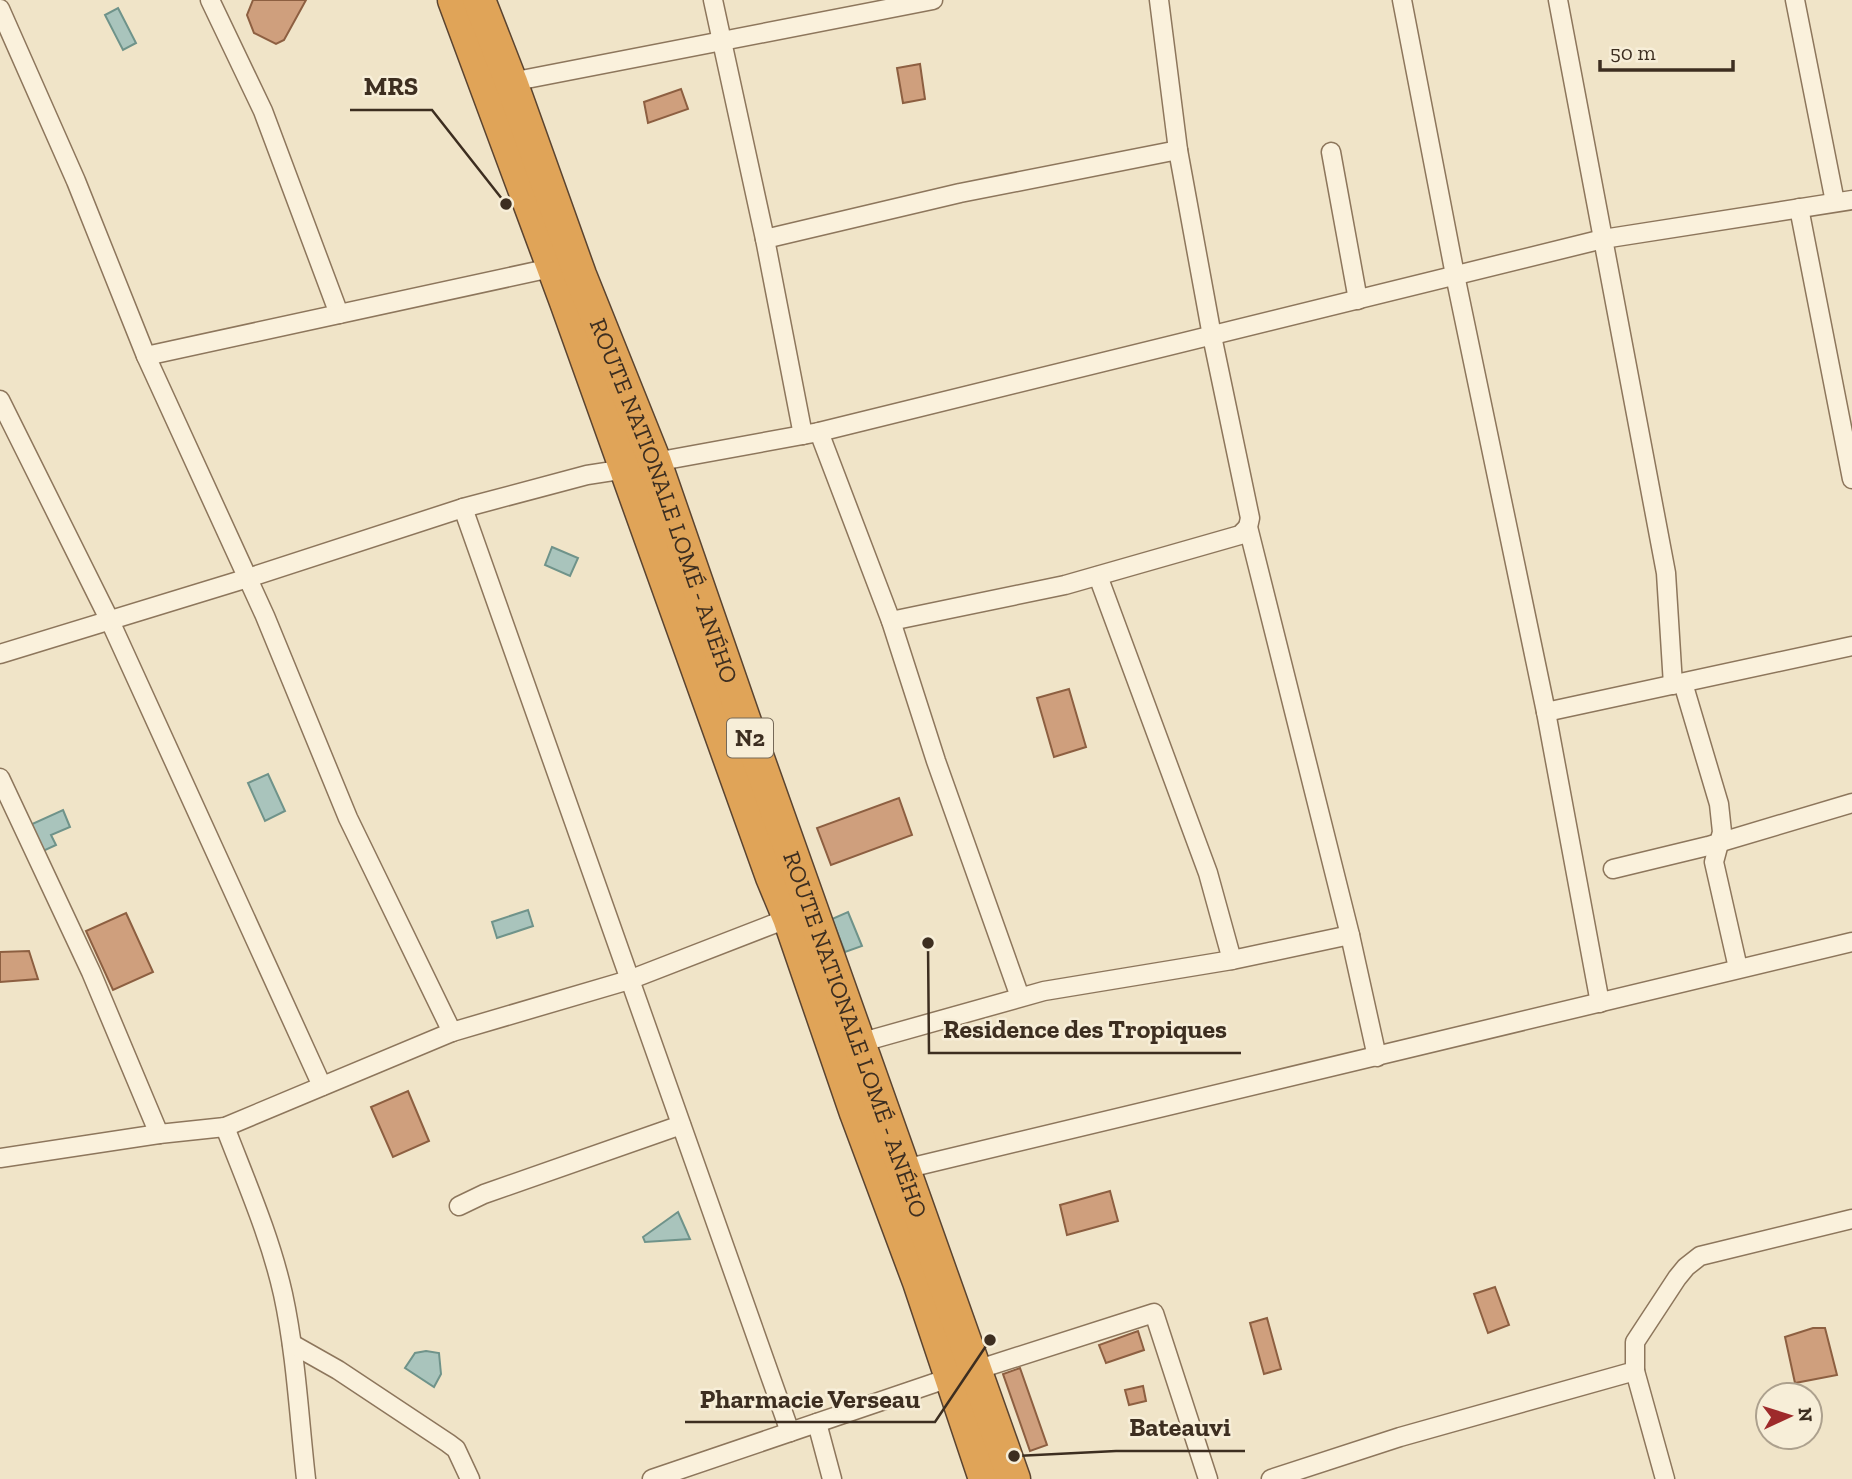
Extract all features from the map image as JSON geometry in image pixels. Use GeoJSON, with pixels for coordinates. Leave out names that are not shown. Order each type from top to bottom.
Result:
{"type":"FeatureCollection","features":[{"type":"Feature","properties":{"kind":"highway","name":"ROUTE NATIONALE LOMÉ - ANÉHO"},"geometry":{"type":"LineString","coordinates":[[454,0],[551,268],[640,466],[859,1043],[891,1172]]}},
{"type":"Feature","properties":{"kind":"highway","name":"ROUTE NATIONALE LOMÉ - ANÉHO"},"geometry":{"type":"LineString","coordinates":[[479,0],[580,275],[772,877],[891,1172],[964,1373],[1014,1479]]}},
{"type":"Feature","properties":{"kind":"highway","name":"ROUTE NATIONALE LOMÉ - ANÉHO"},"geometry":{"type":"LineString","coordinates":[[964,1373],[985,1479]]}},
{"type":"Feature","properties":{"kind":"street"},"geometry":{"type":"LineString","coordinates":[[210,0],[263,111],[339,314]]}},
{"type":"Feature","properties":{"kind":"street"},"geometry":{"type":"LineString","coordinates":[[713,0],[765,240],[811,433],[891,621],[936,761],[1020,997]]}},
{"type":"Feature","properties":{"kind":"street"},"geometry":{"type":"LineString","coordinates":[[511,82],[933,0]]}},
{"type":"Feature","properties":{"kind":"street"},"geometry":{"type":"LineString","coordinates":[[1159,0],[1178,150],[1212,336],[1250,517],[1248,527],[1350,935],[1377,1057]]}},
{"type":"Feature","properties":{"kind":"street"},"geometry":{"type":"LineString","coordinates":[[1402,0],[1455,275],[1546,712],[1600,1003]]}},
{"type":"Feature","properties":{"kind":"street"},"geometry":{"type":"LineString","coordinates":[[1558,0],[1666,573],[1678,684],[1719,803],[1722,825],[1714,858],[1715,867],[1738,968]]}},
{"type":"Feature","properties":{"kind":"street"},"geometry":{"type":"LineString","coordinates":[[0,654],[248,578],[463,508],[587,475],[811,433],[1602,239],[1844,201],[1796,0]]}},
{"type":"Feature","properties":{"kind":"street"},"geometry":{"type":"LineString","coordinates":[[0,9],[76,181],[146,356],[248,578],[348,818],[452,1032]]}},
{"type":"Feature","properties":{"kind":"street"},"geometry":{"type":"LineString","coordinates":[[765,240],[960,194],[1178,150]]}},
{"type":"Feature","properties":{"kind":"street"},"geometry":{"type":"LineString","coordinates":[[1331,152],[1359,299]]}},
{"type":"Feature","properties":{"kind":"street"},"geometry":{"type":"LineString","coordinates":[[1799,208],[1845,407],[1852,479]]}},
{"type":"Feature","properties":{"kind":"street"},"geometry":{"type":"LineString","coordinates":[[146,356],[551,268]]}},
{"type":"Feature","properties":{"kind":"street"},"geometry":{"type":"LineString","coordinates":[[0,400],[110,621],[322,1086]]}},
{"type":"Feature","properties":{"kind":"street"},"geometry":{"type":"LineString","coordinates":[[463,508],[790,1432]]}},
{"type":"Feature","properties":{"kind":"street"},"geometry":{"type":"LineString","coordinates":[[891,621],[1098,576],[1240,535],[1248,527]]}},
{"type":"Feature","properties":{"kind":"street"},"geometry":{"type":"LineString","coordinates":[[1098,576],[1208,873],[1232,960]]}},
{"type":"Feature","properties":{"kind":"street"},"geometry":{"type":"LineString","coordinates":[[1546,712],[1852,646]]}},
{"type":"Feature","properties":{"kind":"street"},"geometry":{"type":"LineString","coordinates":[[0,778],[80,947],[159,1134]]}},
{"type":"Feature","properties":{"kind":"street"},"geometry":{"type":"LineString","coordinates":[[1613,869],[1719,842],[1852,803]]}},
{"type":"Feature","properties":{"kind":"street"},"geometry":{"type":"LineString","coordinates":[[0,1158],[225,1127],[452,1032],[629,980],[789,918]]}},
{"type":"Feature","properties":{"kind":"street"},"geometry":{"type":"LineString","coordinates":[[859,1043],[1020,997],[1081,984],[1232,960],[1350,935]]}},
{"type":"Feature","properties":{"kind":"street"},"geometry":{"type":"LineString","coordinates":[[891,1172],[1852,942]]}},
{"type":"Feature","properties":{"kind":"street"},"geometry":{"type":"LineString","coordinates":[[459,1206],[484,1194],[681,1125]]}},
{"type":"Feature","properties":{"kind":"street"},"geometry":{"type":"LineString","coordinates":[[225,1127],[272,1250],[283,1293],[292,1344],[306,1479]]}},
{"type":"Feature","properties":{"kind":"street"},"geometry":{"type":"LineString","coordinates":[[1665,1479],[1635,1371],[1635,1342],[1677,1278],[1700,1256],[1852,1219]]}},
{"type":"Feature","properties":{"kind":"street"},"geometry":{"type":"LineString","coordinates":[[652,1479],[964,1373],[1154,1313],[1208,1479]]}},
{"type":"Feature","properties":{"kind":"street"},"geometry":{"type":"LineString","coordinates":[[292,1344],[338,1370],[456,1449],[470,1479]]}},
{"type":"Feature","properties":{"kind":"street"},"geometry":{"type":"LineString","coordinates":[[1271,1479],[1400,1437],[1635,1371]]}},
{"type":"Feature","properties":{"kind":"street"},"geometry":{"type":"LineString","coordinates":[[817,1423],[832,1479]]}},
{"type":"Feature","properties":{"kind":"water"},"geometry":{"type":"Polygon","coordinates":[[[118,8],[136,43],[123,50],[105,15],[118,8]]]}},
{"type":"Feature","properties":{"kind":"water"},"geometry":{"type":"Polygon","coordinates":[[[552,547],[578,558],[570,576],[545,565],[552,547]]]}},
{"type":"Feature","properties":{"kind":"water"},"geometry":{"type":"Polygon","coordinates":[[[268,774],[285,811],[265,821],[248,783],[268,774]]]}},
{"type":"Feature","properties":{"kind":"water"},"geometry":{"type":"Polygon","coordinates":[[[63,810],[70,827],[51,835],[56,845],[41,852],[30,825],[63,810]]]}},
{"type":"Feature","properties":{"kind":"water"},"geometry":{"type":"Polygon","coordinates":[[[528,910],[533,926],[497,938],[492,922],[528,910]]]}},
{"type":"Feature","properties":{"kind":"water"},"geometry":{"type":"Polygon","coordinates":[[[848,912],[862,946],[845,952],[832,919],[848,912]]]}},
{"type":"Feature","properties":{"kind":"water"},"geometry":{"type":"Polygon","coordinates":[[[678,1212],[690,1239],[645,1242],[643,1237],[678,1212]]]}},
{"type":"Feature","properties":{"kind":"water"},"geometry":{"type":"Polygon","coordinates":[[[415,1353],[439,1353],[441,1374],[434,1387],[405,1368],[415,1353]]]}},
{"type":"Feature","properties":{"kind":"building"},"geometry":{"type":"Polygon","coordinates":[[[253,0],[306,0],[284,40],[276,44],[254,33],[247,15],[253,0]]]}},
{"type":"Feature","properties":{"kind":"building"},"geometry":{"type":"Polygon","coordinates":[[[920,64],[925,99],[903,103],[897,68],[920,64]]]}},
{"type":"Feature","properties":{"kind":"building"},"geometry":{"type":"Polygon","coordinates":[[[681,89],[688,109],[648,123],[644,102],[681,89]]]}},
{"type":"Feature","properties":{"kind":"building"},"geometry":{"type":"Polygon","coordinates":[[[1069,689],[1086,747],[1054,757],[1037,698],[1069,689]]]}},
{"type":"Feature","properties":{"kind":"building"},"geometry":{"type":"Polygon","coordinates":[[[899,798],[912,835],[831,865],[817,828],[899,798]]]}},
{"type":"Feature","properties":{"kind":"building"},"geometry":{"type":"Polygon","coordinates":[[[126,913],[153,972],[113,990],[86,931],[126,913]]]}},
{"type":"Feature","properties":{"kind":"building"},"geometry":{"type":"Polygon","coordinates":[[[29,951],[38,979],[0,982],[0,952],[29,951]]]}},
{"type":"Feature","properties":{"kind":"building"},"geometry":{"type":"Polygon","coordinates":[[[408,1091],[429,1141],[393,1157],[371,1107],[408,1091]]]}},
{"type":"Feature","properties":{"kind":"building"},"geometry":{"type":"Polygon","coordinates":[[[1110,1191],[1118,1221],[1067,1235],[1060,1205],[1110,1191]]]}},
{"type":"Feature","properties":{"kind":"building"},"geometry":{"type":"Polygon","coordinates":[[[1495,1287],[1509,1325],[1488,1333],[1474,1294],[1495,1287]]]}},
{"type":"Feature","properties":{"kind":"building"},"geometry":{"type":"Polygon","coordinates":[[[1267,1318],[1281,1369],[1264,1374],[1250,1323],[1267,1318]]]}},
{"type":"Feature","properties":{"kind":"building"},"geometry":{"type":"Polygon","coordinates":[[[1813,1328],[1825,1328],[1837,1375],[1795,1381],[1785,1337],[1813,1328]]]}},
{"type":"Feature","properties":{"kind":"building"},"geometry":{"type":"Polygon","coordinates":[[[1138,1331],[1144,1350],[1106,1363],[1099,1345],[1138,1331]]]}},
{"type":"Feature","properties":{"kind":"building"},"geometry":{"type":"Polygon","coordinates":[[[1020,1368],[1047,1445],[1030,1451],[1003,1374],[1020,1368]]]}},
{"type":"Feature","properties":{"kind":"building"},"geometry":{"type":"Polygon","coordinates":[[[1143,1386],[1146,1401],[1129,1405],[1125,1390],[1143,1386]]]}},
{"type":"Feature","properties":{"kind":"place","name":"MRS"},"geometry":{"type":"Point","coordinates":[506,204]}},
{"type":"Feature","properties":{"kind":"place","name":"Residence des Tropiques"},"geometry":{"type":"Point","coordinates":[928,943]}},
{"type":"Feature","properties":{"kind":"place","name":"Pharmacie Verseau"},"geometry":{"type":"Point","coordinates":[990,1340]}},
{"type":"Feature","properties":{"kind":"place","name":"Bateauvi"},"geometry":{"type":"Point","coordinates":[1014,1456]}}]}
